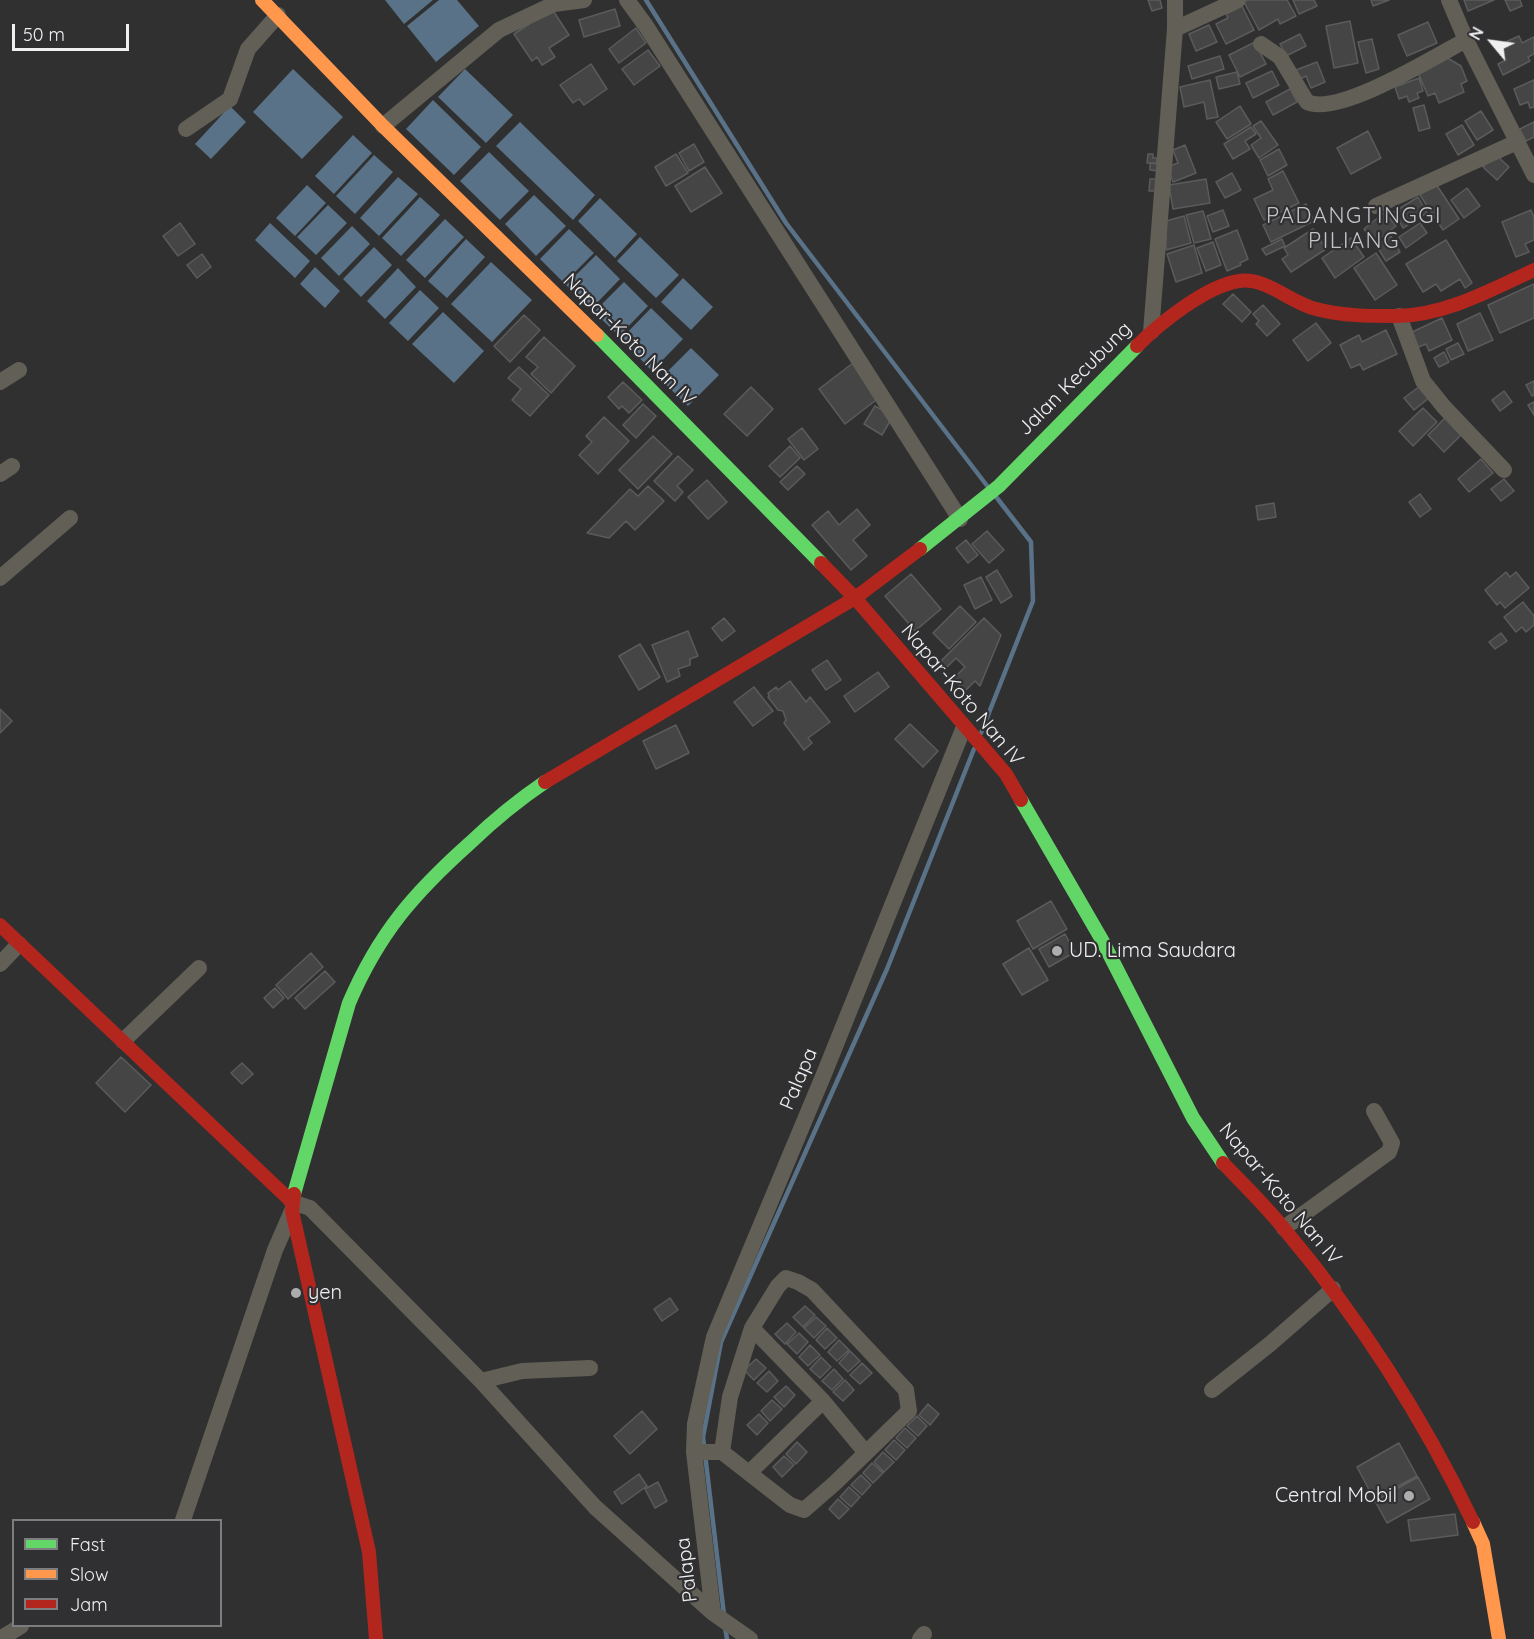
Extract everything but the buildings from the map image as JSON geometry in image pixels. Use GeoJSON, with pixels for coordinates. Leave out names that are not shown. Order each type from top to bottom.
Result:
{"type":"FeatureCollection","features":[{"type":"Feature","properties":{"kind":"street","name":"Napar-Koto Nan IV"},"geometry":{"type":"LineString","coordinates":[[262,0],[383,126],[648,386],[855,598],[965,729],[1006,774],[1096,931],[1193,1118],[1218,1157],[1284,1228],[1333,1289],[1416,1413],[1451,1476],[1483,1544],[1500,1639]]}},
{"type":"Feature","properties":{"kind":"street"},"geometry":{"type":"LineString","coordinates":[[383,126],[499,30],[554,4],[584,0]]}},
{"type":"Feature","properties":{"kind":"street"},"geometry":{"type":"LineString","coordinates":[[627,0],[659,46],[960,519]]}},
{"type":"Feature","properties":{"kind":"street","name":"Jalan Kecubung"},"geometry":{"type":"LineString","coordinates":[[292,1207],[349,1003],[362,973],[381,940],[403,909],[437,872],[512,804],[566,768],[855,598],[960,519],[999,486],[1151,332],[1175,29],[1175,0]]}},
{"type":"Feature","properties":{"kind":"street"},"geometry":{"type":"LineString","coordinates":[[1175,29],[1238,0]]}},
{"type":"Feature","properties":{"kind":"street"},"geometry":{"type":"LineString","coordinates":[[1449,0],[1466,40],[1534,175]]}},
{"type":"Feature","properties":{"kind":"street"},"geometry":{"type":"LineString","coordinates":[[186,129],[230,99],[245,55],[278,15]]}},
{"type":"Feature","properties":{"kind":"street"},"geometry":{"type":"LineString","coordinates":[[1260,44],[1280,57],[1307,102],[1318,104],[1367,93],[1466,40]]}},
{"type":"Feature","properties":{"kind":"street"},"geometry":{"type":"LineString","coordinates":[[1376,206],[1517,142]]}},
{"type":"Feature","properties":{"kind":"street"},"geometry":{"type":"LineString","coordinates":[[1151,332],[1209,291],[1241,281],[1263,285],[1314,309],[1355,315],[1399,316],[1432,312],[1472,298],[1534,270]]}},
{"type":"Feature","properties":{"kind":"street"},"geometry":{"type":"LineString","coordinates":[[1399,316],[1423,381],[1444,407],[1504,470]]}},
{"type":"Feature","properties":{"kind":"street"},"geometry":{"type":"LineString","coordinates":[[0,382],[20,370]]}},
{"type":"Feature","properties":{"kind":"street"},"geometry":{"type":"LineString","coordinates":[[0,578],[70,518]]}},
{"type":"Feature","properties":{"kind":"street","name":"Palapa"},"geometry":{"type":"LineString","coordinates":[[715,1614],[707,1451],[695,1424],[714,1337],[965,729]]}},
{"type":"Feature","properties":{"kind":"street"},"geometry":{"type":"LineString","coordinates":[[0,925],[123,1041],[292,1207],[369,1552],[376,1639]]}},
{"type":"Feature","properties":{"kind":"street"},"geometry":{"type":"LineString","coordinates":[[0,964],[19,945]]}},
{"type":"Feature","properties":{"kind":"street"},"geometry":{"type":"LineString","coordinates":[[123,1041],[199,968]]}},
{"type":"Feature","properties":{"kind":"street"},"geometry":{"type":"LineString","coordinates":[[1284,1228],[1389,1152],[1392,1143],[1374,1111]]}},
{"type":"Feature","properties":{"kind":"street"},"geometry":{"type":"LineString","coordinates":[[292,1207],[310,1208],[481,1381],[596,1507],[715,1614],[750,1639]]}},
{"type":"Feature","properties":{"kind":"street"},"geometry":{"type":"LineString","coordinates":[[184,1519],[275,1250],[292,1207]]}},
{"type":"Feature","properties":{"kind":"street"},"geometry":{"type":"LineString","coordinates":[[786,1278],[812,1290],[906,1390],[909,1411],[813,1504],[804,1510],[790,1505],[749,1473],[707,1451],[730,1397],[752,1328],[777,1286],[786,1278]]}},
{"type":"Feature","properties":{"kind":"street"},"geometry":{"type":"LineString","coordinates":[[1212,1390],[1270,1344],[1333,1289]]}},
{"type":"Feature","properties":{"kind":"street"},"geometry":{"type":"LineString","coordinates":[[752,1328],[823,1401],[866,1453]]}},
{"type":"Feature","properties":{"kind":"street"},"geometry":{"type":"LineString","coordinates":[[481,1381],[522,1371],[590,1368]]}},
{"type":"Feature","properties":{"kind":"street"},"geometry":{"type":"LineString","coordinates":[[749,1473],[823,1401]]}},
{"type":"Feature","properties":{"kind":"street"},"geometry":{"type":"LineString","coordinates":[[0,1639],[19,1627]]}},
{"type":"Feature","properties":{"kind":"water"},"geometry":{"type":"Polygon","coordinates":[[[385,0],[433,0],[404,24],[385,0]]]}},
{"type":"Feature","properties":{"kind":"water"},"geometry":{"type":"Polygon","coordinates":[[[439,0],[457,0],[479,26],[436,62],[407,26],[439,0]]]}},
{"type":"Feature","properties":{"kind":"water"},"geometry":{"type":"Polygon","coordinates":[[[293,69],[343,117],[302,159],[253,112],[293,69]]]}},
{"type":"Feature","properties":{"kind":"water"},"geometry":{"type":"Polygon","coordinates":[[[465,69],[513,115],[486,143],[438,97],[465,69]]]}},
{"type":"Feature","properties":{"kind":"water"},"geometry":{"type":"Polygon","coordinates":[[[433,100],[481,147],[454,175],[406,129],[433,100]]]}},
{"type":"Feature","properties":{"kind":"water"},"geometry":{"type":"Polygon","coordinates":[[[230,106],[246,122],[211,159],[195,144],[230,106]]]}},
{"type":"Feature","properties":{"kind":"water"},"geometry":{"type":"Polygon","coordinates":[[[520,122],[595,195],[573,220],[496,146],[520,122]]]}},
{"type":"Feature","properties":{"kind":"water"},"geometry":{"type":"Polygon","coordinates":[[[353,135],[372,153],[334,194],[315,176],[353,135]]]}},
{"type":"Feature","properties":{"kind":"water"},"geometry":{"type":"Polygon","coordinates":[[[489,152],[529,191],[500,220],[460,181],[489,152]]]}},
{"type":"Feature","properties":{"kind":"water"},"geometry":{"type":"Polygon","coordinates":[[[374,155],[393,172],[355,214],[336,196],[374,155]]]}},
{"type":"Feature","properties":{"kind":"water"},"geometry":{"type":"Polygon","coordinates":[[[398,177],[418,194],[379,236],[360,218],[398,177]]]}},
{"type":"Feature","properties":{"kind":"water"},"geometry":{"type":"Polygon","coordinates":[[[307,185],[326,203],[295,236],[276,218],[307,185]]]}},
{"type":"Feature","properties":{"kind":"water"},"geometry":{"type":"Polygon","coordinates":[[[534,195],[566,226],[536,256],[505,224],[534,195]]]}},
{"type":"Feature","properties":{"kind":"water"},"geometry":{"type":"Polygon","coordinates":[[[420,197],[440,215],[401,256],[382,238],[420,197]]]}},
{"type":"Feature","properties":{"kind":"water"},"geometry":{"type":"Polygon","coordinates":[[[600,198],[637,234],[615,258],[578,221],[600,198]]]}},
{"type":"Feature","properties":{"kind":"water"},"geometry":{"type":"Polygon","coordinates":[[[328,205],[347,223],[316,255],[297,237],[328,205]]]}},
{"type":"Feature","properties":{"kind":"water"},"geometry":{"type":"Polygon","coordinates":[[[445,219],[464,237],[425,278],[406,260],[445,219]]]}},
{"type":"Feature","properties":{"kind":"water"},"geometry":{"type":"Polygon","coordinates":[[[270,223],[310,261],[295,278],[255,240],[270,223]]]}},
{"type":"Feature","properties":{"kind":"water"},"geometry":{"type":"Polygon","coordinates":[[[352,226],[370,244],[339,276],[321,258],[352,226]]]}},
{"type":"Feature","properties":{"kind":"water"},"geometry":{"type":"Polygon","coordinates":[[[569,229],[594,253],[564,283],[540,259],[569,229]]]}},
{"type":"Feature","properties":{"kind":"water"},"geometry":{"type":"Polygon","coordinates":[[[640,237],[679,275],[656,298],[617,261],[640,237]]]}},
{"type":"Feature","properties":{"kind":"water"},"geometry":{"type":"Polygon","coordinates":[[[466,239],[485,257],[447,298],[428,281],[466,239]]]}},
{"type":"Feature","properties":{"kind":"water"},"geometry":{"type":"Polygon","coordinates":[[[374,247],[392,265],[361,297],[343,279],[374,247]]]}},
{"type":"Feature","properties":{"kind":"water"},"geometry":{"type":"Polygon","coordinates":[[[596,255],[620,279],[591,309],[566,285],[596,255]]]}},
{"type":"Feature","properties":{"kind":"water"},"geometry":{"type":"Polygon","coordinates":[[[491,262],[532,300],[492,342],[451,304],[491,262]]]}},
{"type":"Feature","properties":{"kind":"water"},"geometry":{"type":"Polygon","coordinates":[[[315,267],[340,291],[325,308],[300,284],[315,267]]]}},
{"type":"Feature","properties":{"kind":"water"},"geometry":{"type":"Polygon","coordinates":[[[398,268],[416,287],[385,319],[367,301],[398,268]]]}},
{"type":"Feature","properties":{"kind":"water"},"geometry":{"type":"Polygon","coordinates":[[[683,278],[713,307],[691,330],[661,302],[683,278]]]}},
{"type":"Feature","properties":{"kind":"water"},"geometry":{"type":"Polygon","coordinates":[[[624,282],[648,306],[619,336],[594,312],[624,282]]]}},
{"type":"Feature","properties":{"kind":"water"},"geometry":{"type":"Polygon","coordinates":[[[420,290],[439,308],[408,341],[389,323],[420,290]]]}},
{"type":"Feature","properties":{"kind":"water"},"geometry":{"type":"Polygon","coordinates":[[[651,308],[683,339],[652,371],[621,339],[651,308]]]}},
{"type":"Feature","properties":{"kind":"water"},"geometry":{"type":"Polygon","coordinates":[[[443,312],[484,351],[454,383],[412,344],[443,312]]]}},
{"type":"Feature","properties":{"kind":"water"},"geometry":{"type":"Polygon","coordinates":[[[691,348],[719,375],[688,406],[660,379],[691,348]]]}},
{"type":"Feature","properties":{"kind":"waterway"},"geometry":{"type":"LineString","coordinates":[[646,0],[786,223],[988,487]]}},
{"type":"Feature","properties":{"kind":"waterway"},"geometry":{"type":"LineString","coordinates":[[981,733],[1033,601],[1031,542],[997,498]]}},
{"type":"Feature","properties":{"kind":"waterway"},"geometry":{"type":"LineString","coordinates":[[724,1615],[703,1437],[721,1342],[887,969],[974,749]]}},
{"type":"Feature","properties":{"kind":"waterway"},"geometry":{"type":"LineString","coordinates":[[725,1627],[727,1639]]}},
{"type":"Feature","properties":{"kind":"traffic: fast"},"geometry":{"type":"LineString","coordinates":[[597,335],[821,563]]}},
{"type":"Feature","properties":{"kind":"traffic: fast"},"geometry":{"type":"LineString","coordinates":[[920,549],[999,486],[1137,346]]}},
{"type":"Feature","properties":{"kind":"traffic: fast"},"geometry":{"type":"LineString","coordinates":[[294,1194],[349,1003],[373,956],[400,915],[432,879],[497,819],[545,782]]}},
{"type":"Feature","properties":{"kind":"traffic: fast"},"geometry":{"type":"LineString","coordinates":[[1021,800],[1102,940],[1193,1118],[1223,1163]]}},
{"type":"Feature","properties":{"kind":"traffic: slow"},"geometry":{"type":"LineString","coordinates":[[262,0],[383,126],[597,335]]}},
{"type":"Feature","properties":{"kind":"traffic: slow"},"geometry":{"type":"LineString","coordinates":[[1473,1522],[1483,1544],[1499,1639]]}},
{"type":"Feature","properties":{"kind":"traffic: jam"},"geometry":{"type":"LineString","coordinates":[[1137,346],[1158,327],[1198,298],[1226,284],[1239,281],[1259,283],[1307,306],[1326,311],[1356,315],[1397,316],[1415,315],[1451,306],[1534,270]]}},
{"type":"Feature","properties":{"kind":"traffic: jam"},"geometry":{"type":"LineString","coordinates":[[545,782],[855,598],[920,549]]}},
{"type":"Feature","properties":{"kind":"traffic: jam"},"geometry":{"type":"LineString","coordinates":[[821,563],[855,598],[1006,774],[1021,800]]}},
{"type":"Feature","properties":{"kind":"traffic: jam"},"geometry":{"type":"LineString","coordinates":[[0,925],[292,1202]]}},
{"type":"Feature","properties":{"kind":"traffic: jam"},"geometry":{"type":"LineString","coordinates":[[1223,1163],[1278,1221],[1313,1264],[1364,1334],[1411,1407],[1473,1522]]}},
{"type":"Feature","properties":{"kind":"traffic: jam"},"geometry":{"type":"LineString","coordinates":[[294,1194],[292,1211],[369,1552],[376,1639]]}},
{"type":"Feature","properties":{"kind":"place","name":"UD. Lima Saudara"},"geometry":{"type":"Point","coordinates":[1057,951]}},
{"type":"Feature","properties":{"kind":"place","name":"yen"},"geometry":{"type":"Point","coordinates":[296,1293]}},
{"type":"Feature","properties":{"kind":"place","name":"Central Mobil"},"geometry":{"type":"Point","coordinates":[1409,1496]}},
{"type":"Feature","properties":{"kind":"district","name":"PADANGTINGGI PILIANG"},"geometry":{"type":"Point","coordinates":[1354,228]}}]}
